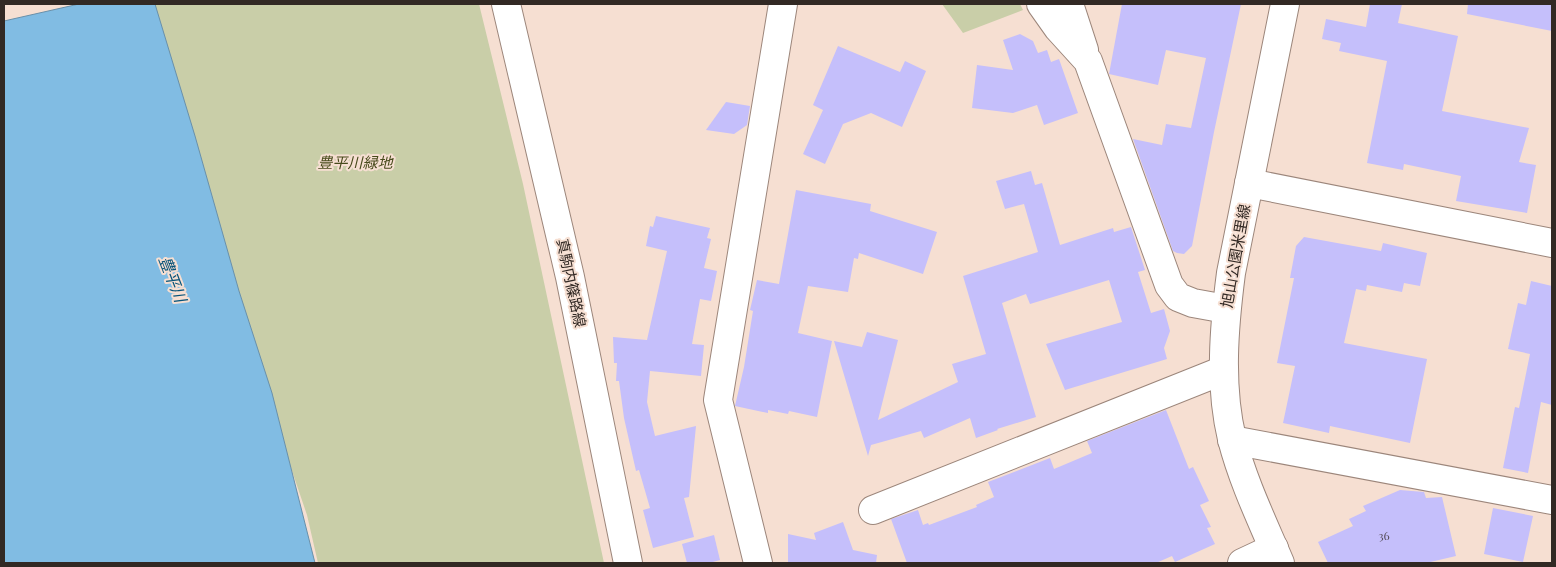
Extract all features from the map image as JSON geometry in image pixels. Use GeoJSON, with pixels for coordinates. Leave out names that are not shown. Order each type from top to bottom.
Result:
{"type":"FeatureCollection","features":[{"type":"Feature","properties":{"kind":"street","name":"真駒内篠路線"},"geometry":{"type":"LineString","coordinates":[[506,4],[570,277],[628,563]]}},
{"type":"Feature","properties":{"kind":"street"},"geometry":{"type":"LineString","coordinates":[[758,563],[718,400],[783,4]]}},
{"type":"Feature","properties":{"kind":"street"},"geometry":{"type":"LineString","coordinates":[[1041,4],[1058,28],[1088,61]]}},
{"type":"Feature","properties":{"kind":"street"},"geometry":{"type":"LineString","coordinates":[[1069,4],[1169,285],[1178,297],[1193,303],[1226,309]]}},
{"type":"Feature","properties":{"kind":"street","name":"旭山公園米里線"},"geometry":{"type":"LineString","coordinates":[[1277,556],[1246,481],[1232,440],[1224,370],[1226,309],[1230,273],[1285,4]]}},
{"type":"Feature","properties":{"kind":"street"},"geometry":{"type":"LineString","coordinates":[[1249,183],[1552,243]]}},
{"type":"Feature","properties":{"kind":"street"},"geometry":{"type":"LineString","coordinates":[[873,510],[1224,370]]}},
{"type":"Feature","properties":{"kind":"street"},"geometry":{"type":"LineString","coordinates":[[1232,440],[1552,500]]}},
{"type":"Feature","properties":{"kind":"street"},"geometry":{"type":"LineString","coordinates":[[1242,563],[1277,556]]}},
{"type":"Feature","properties":{"kind":"green space","name":"豊平川緑地"},"geometry":{"type":"Polygon","coordinates":[[[133,4],[479,4],[523,184],[604,563],[318,563],[307,515],[133,4]]]}},
{"type":"Feature","properties":{"kind":"green space"},"geometry":{"type":"Polygon","coordinates":[[[942,4],[1020,4],[1023,10],[963,33],[942,4]]]}},
{"type":"Feature","properties":{"kind":"water","name":"豊平川"},"geometry":{"type":"Polygon","coordinates":[[[79,4],[155,4],[239,291],[272,393],[315,563],[4,563],[4,21],[79,4]]]}},
{"type":"Feature","properties":{"kind":"pier"},"geometry":{"type":"Polygon","coordinates":[[[4,4],[71,4],[4,17],[4,4]]]}},
{"type":"Feature","properties":{"kind":"building"},"geometry":{"type":"Polygon","coordinates":[[[1122,4],[1241,4],[1192,246],[1184,254],[1173,251],[1133,139],[1162,145],[1166,124],[1191,128],[1206,58],[1166,50],[1158,85],[1109,74],[1122,4]]]}},
{"type":"Feature","properties":{"kind":"building"},"geometry":{"type":"Polygon","coordinates":[[[1370,4],[1402,4],[1398,23],[1458,36],[1442,111],[1529,128],[1519,162],[1536,165],[1527,213],[1456,201],[1461,176],[1404,164],[1403,170],[1367,163],[1387,61],[1339,51],[1341,43],[1322,39],[1326,19],[1366,27],[1370,4]]]}},
{"type":"Feature","properties":{"kind":"building"},"geometry":{"type":"Polygon","coordinates":[[[1468,4],[1552,4],[1552,31],[1467,14],[1468,4]]]}},
{"type":"Feature","properties":{"kind":"building"},"geometry":{"type":"Polygon","coordinates":[[[1020,34],[1033,41],[1038,53],[1047,50],[1051,62],[1059,59],[1078,113],[1044,125],[1037,105],[1013,113],[972,108],[977,65],[1013,70],[1003,40],[1020,34]]]}},
{"type":"Feature","properties":{"kind":"building"},"geometry":{"type":"Polygon","coordinates":[[[838,46],[900,72],[905,61],[926,71],[902,127],[871,113],[843,124],[825,164],[803,154],[823,110],[813,105],[838,46]]]}},
{"type":"Feature","properties":{"kind":"building"},"geometry":{"type":"Polygon","coordinates":[[[726,102],[750,106],[747,125],[734,134],[706,130],[726,102]]]}},
{"type":"Feature","properties":{"kind":"building"},"geometry":{"type":"Polygon","coordinates":[[[1031,171],[1035,185],[1042,183],[1060,245],[1113,228],[1114,232],[1131,227],[1145,270],[1138,272],[1151,313],[1164,309],[1170,331],[1164,348],[1167,359],[1065,390],[1046,344],[1122,322],[1109,280],[1030,304],[1026,294],[1002,303],[1036,417],[997,429],[976,438],[970,418],[924,438],[921,431],[871,445],[868,456],[834,341],[862,347],[867,332],[898,340],[878,420],[958,382],[952,364],[986,354],[963,276],[1038,252],[1024,204],[1005,209],[996,181],[1031,171]]]}},
{"type":"Feature","properties":{"kind":"building"},"geometry":{"type":"Polygon","coordinates":[[[796,190],[871,204],[870,211],[937,232],[923,274],[859,253],[858,259],[854,258],[848,292],[808,286],[798,333],[832,341],[817,417],[789,411],[788,414],[768,410],[768,413],[735,406],[744,367],[753,311],[750,310],[757,280],[779,284],[796,190]]]}},
{"type":"Feature","properties":{"kind":"building"},"geometry":{"type":"Polygon","coordinates":[[[656,216],[710,228],[707,238],[711,239],[704,268],[717,271],[711,301],[700,299],[692,344],[704,345],[701,376],[650,371],[647,402],[655,436],[696,426],[689,497],[684,498],[694,537],[653,548],[643,510],[650,508],[639,470],[636,471],[624,418],[619,381],[616,381],[617,363],[614,363],[613,337],[647,340],[667,251],[646,246],[650,226],[653,227],[656,216]]]}},
{"type":"Feature","properties":{"kind":"building"},"geometry":{"type":"Polygon","coordinates":[[[1304,237],[1381,251],[1383,243],[1427,253],[1420,286],[1404,283],[1402,292],[1367,285],[1366,291],[1356,289],[1344,343],[1427,359],[1410,443],[1330,426],[1329,433],[1283,423],[1295,366],[1277,363],[1294,278],[1290,278],[1296,246],[1304,237]]]}},
{"type":"Feature","properties":{"kind":"building"},"geometry":{"type":"Polygon","coordinates":[[[1531,281],[1552,286],[1552,405],[1541,402],[1528,473],[1503,468],[1515,407],[1519,408],[1530,354],[1508,349],[1518,303],[1526,305],[1531,281]]]}},
{"type":"Feature","properties":{"kind":"building"},"geometry":{"type":"Polygon","coordinates":[[[1166,410],[1189,469],[1193,467],[1209,501],[1200,505],[1211,527],[1207,528],[1215,544],[1175,562],[1172,556],[1156,563],[907,563],[891,519],[918,510],[923,525],[928,523],[929,525],[977,507],[976,505],[994,497],[988,482],[1050,458],[1054,469],[1092,453],[1087,441],[1166,410]]]}},
{"type":"Feature","properties":{"kind":"building"},"geometry":{"type":"Polygon","coordinates":[[[1400,490],[1424,492],[1426,498],[1442,497],[1456,556],[1426,563],[1328,563],[1318,542],[1353,526],[1349,519],[1366,511],[1363,506],[1400,490]]]}},
{"type":"Feature","properties":{"kind":"building"},"geometry":{"type":"Polygon","coordinates":[[[1493,508],[1533,516],[1523,562],[1484,554],[1493,508]]]}},
{"type":"Feature","properties":{"kind":"building"},"geometry":{"type":"Polygon","coordinates":[[[843,522],[853,550],[877,555],[876,563],[788,563],[788,534],[816,540],[814,533],[843,522]]]}},
{"type":"Feature","properties":{"kind":"building"},"geometry":{"type":"Polygon","coordinates":[[[714,535],[720,560],[709,563],[687,563],[682,544],[714,535]]]}}]}
